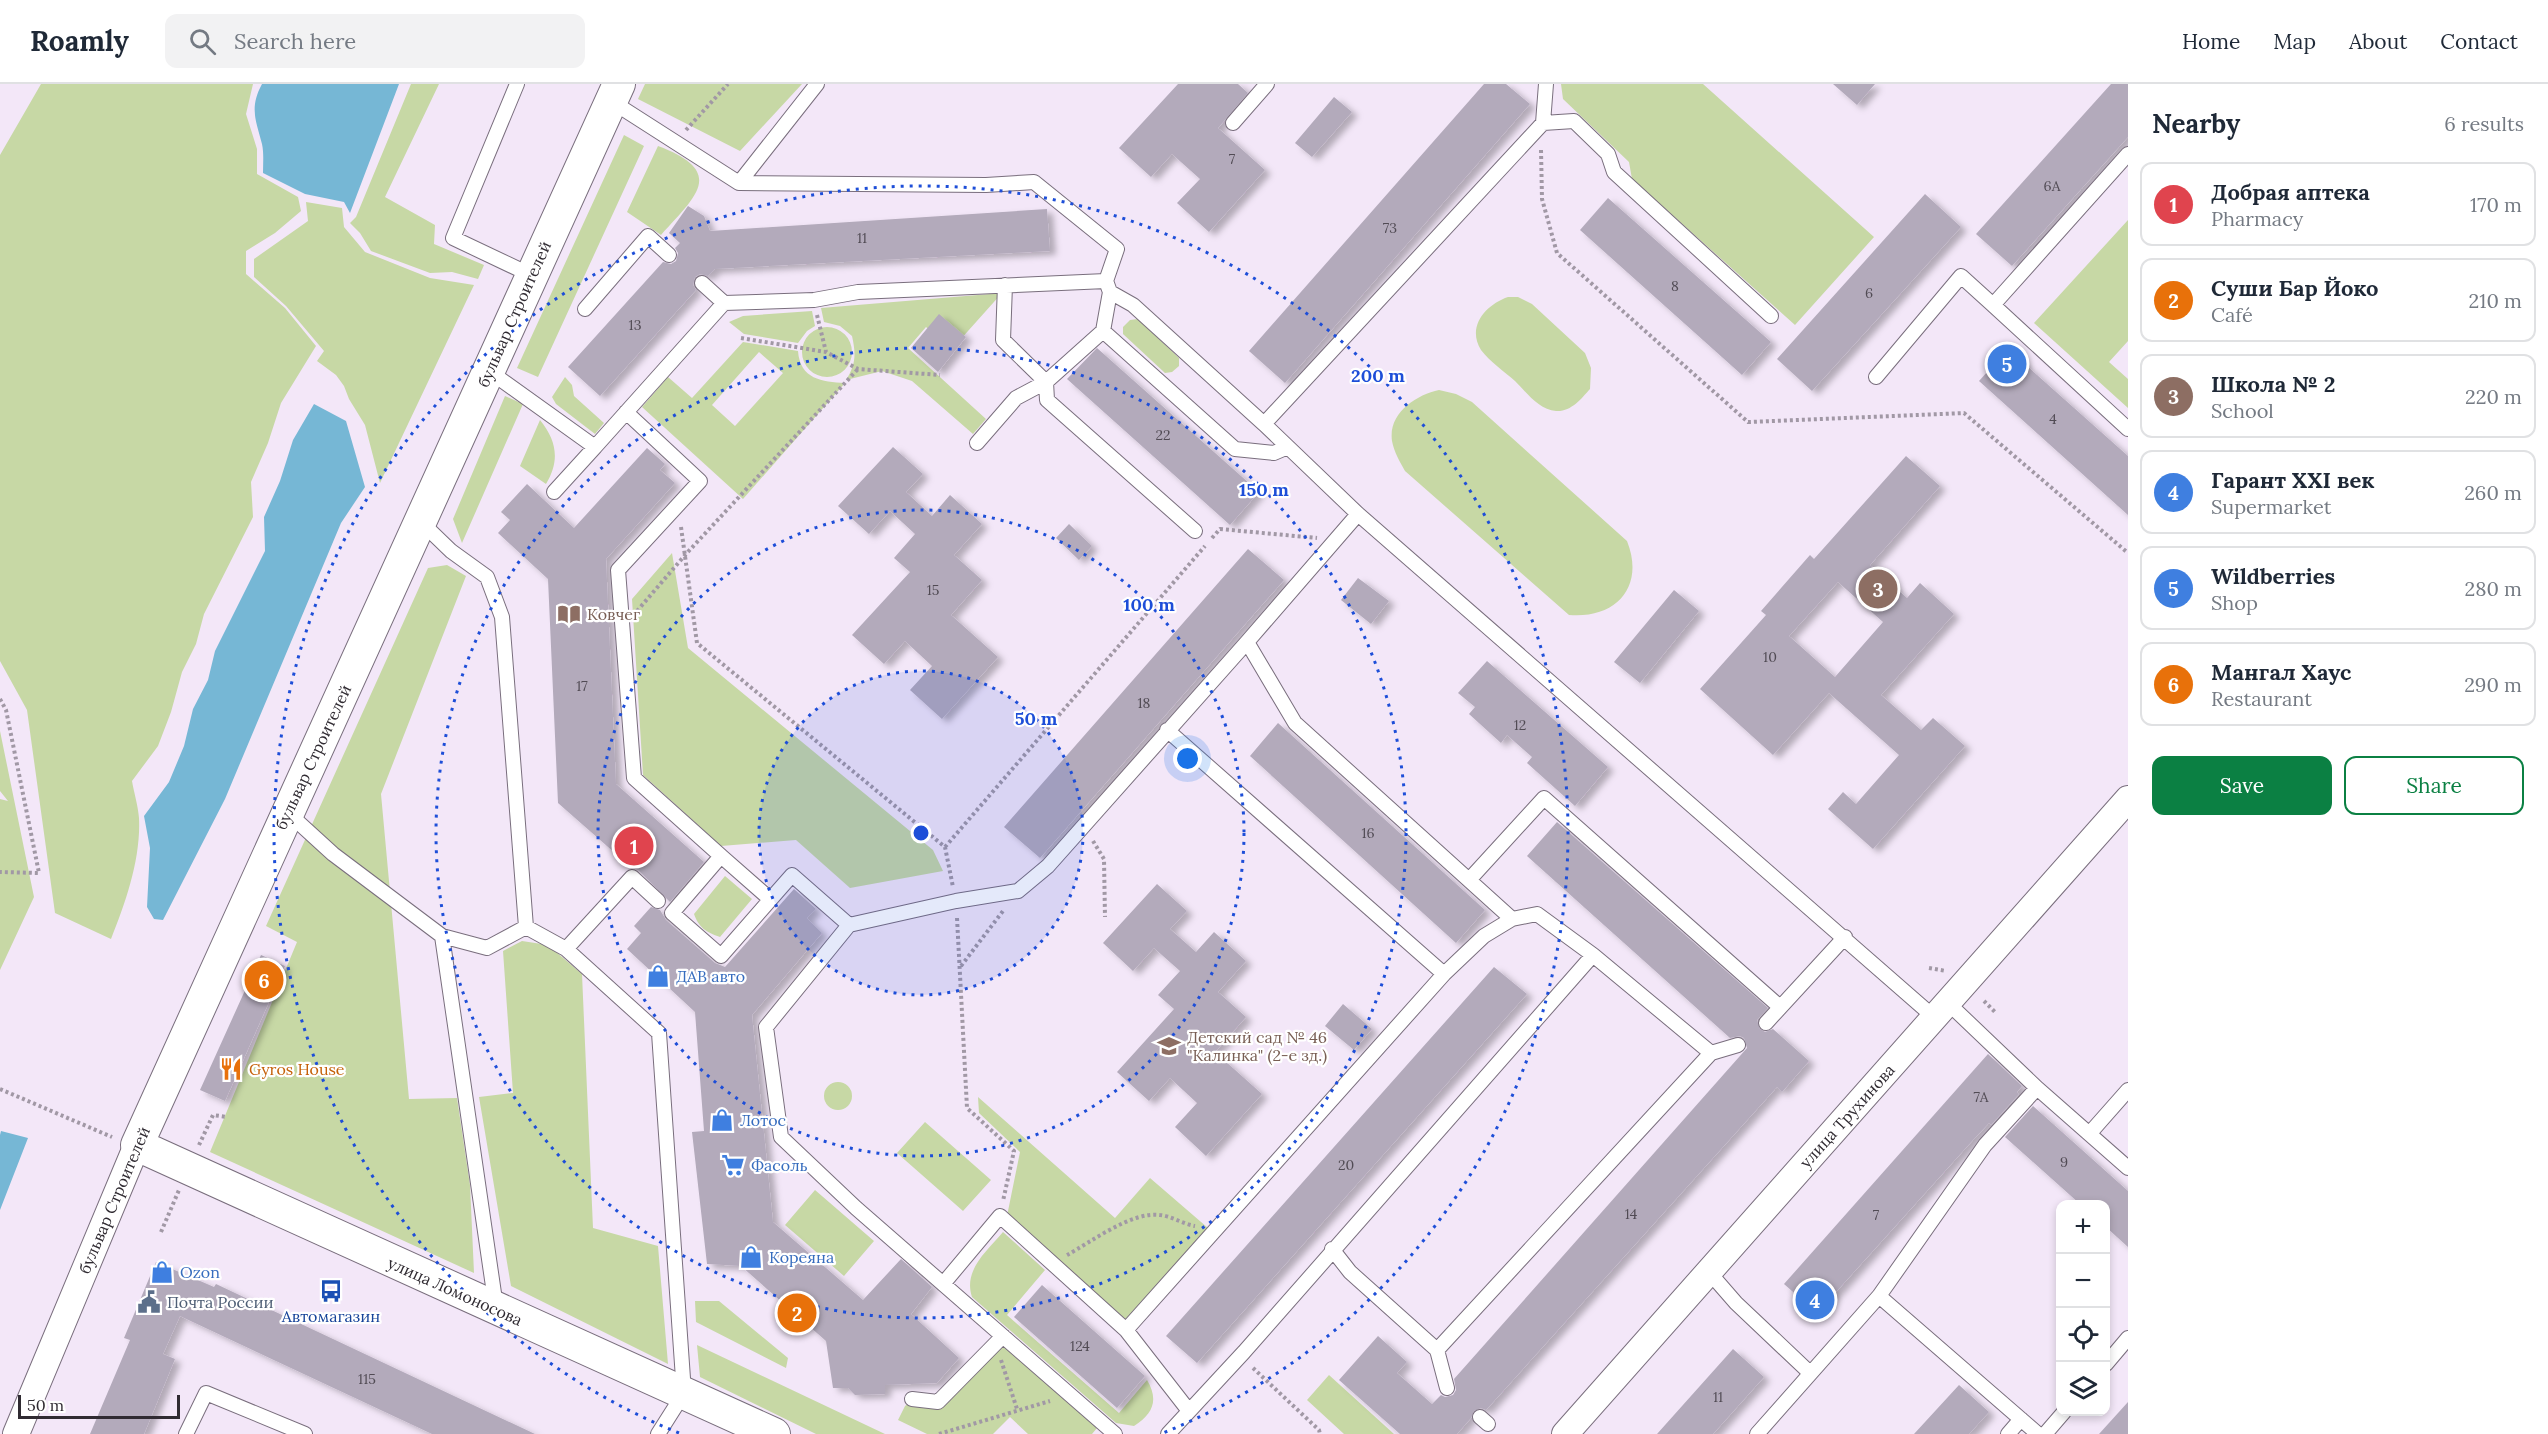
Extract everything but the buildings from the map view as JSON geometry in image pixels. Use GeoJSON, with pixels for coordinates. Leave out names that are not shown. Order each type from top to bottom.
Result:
{"type":"FeatureCollection","features":[{"type":"Feature","properties":{"kind":"street","name":"бульвар Строителей"},"geometry":{"type":"LineString","coordinates":[[16,1434],[137,1145],[615,92]]}},
{"type":"Feature","properties":{"kind":"street","name":"улица Трухинова"},"geometry":{"type":"LineString","coordinates":[[1565,1434],[2128,799]]}},
{"type":"Feature","properties":{"kind":"street","name":"улица Ломоносова"},"geometry":{"type":"LineString","coordinates":[[137,1145],[496,1310],[774,1434]]}},
{"type":"Feature","properties":{"kind":"lane"},"geometry":{"type":"LineString","coordinates":[[517,84],[453,238],[531,275]]}},
{"type":"Feature","properties":{"kind":"lane"},"geometry":{"type":"LineString","coordinates":[[739,183],[817,84]]}},
{"type":"Feature","properties":{"kind":"lane"},"geometry":{"type":"LineString","coordinates":[[1233,123],[1267,84]]}},
{"type":"Feature","properties":{"kind":"lane"},"geometry":{"type":"LineString","coordinates":[[1264,424],[1543,123],[1546,84]]}},
{"type":"Feature","properties":{"kind":"lane"},"geometry":{"type":"LineString","coordinates":[[615,92],[675,142],[739,183],[986,185],[1034,182],[1117,249],[1108,287],[1102,331],[1046,382],[1016,398],[977,443]]}},
{"type":"Feature","properties":{"kind":"lane"},"geometry":{"type":"LineString","coordinates":[[1543,123],[1574,121],[1608,154],[1614,172],[1771,316]]}},
{"type":"Feature","properties":{"kind":"lane"},"geometry":{"type":"LineString","coordinates":[[1993,305],[2128,154]]}},
{"type":"Feature","properties":{"kind":"lane"},"geometry":{"type":"LineString","coordinates":[[585,309],[648,236],[669,255]]}},
{"type":"Feature","properties":{"kind":"lane"},"geometry":{"type":"LineString","coordinates":[[1875,377],[1961,276],[2128,429]]}},
{"type":"Feature","properties":{"kind":"lane"},"geometry":{"type":"LineString","coordinates":[[702,283],[724,303],[814,300],[858,292],[1005,285],[1108,287],[1133,305],[1264,424],[1358,514],[1845,937],[1941,1010],[2037,1088],[2090,1132],[2128,1168]]}},
{"type":"Feature","properties":{"kind":"lane"},"geometry":{"type":"LineString","coordinates":[[1005,285],[1003,340],[1046,382],[1047,400],[1195,531]]}},
{"type":"Feature","properties":{"kind":"lane"},"geometry":{"type":"LineString","coordinates":[[554,492],[724,303]]}},
{"type":"Feature","properties":{"kind":"lane"},"geometry":{"type":"LineString","coordinates":[[1102,331],[1235,449],[1274,453],[1288,447]]}},
{"type":"Feature","properties":{"kind":"lane"},"geometry":{"type":"LineString","coordinates":[[489,371],[595,447]]}},
{"type":"Feature","properties":{"kind":"lane"},"geometry":{"type":"LineString","coordinates":[[626,412],[700,481],[618,570],[634,778],[770,899]]}},
{"type":"Feature","properties":{"kind":"lane"},"geometry":{"type":"LineString","coordinates":[[1115,1434],[856,1208],[781,1137],[766,1027],[849,925],[956,901],[1018,891],[1048,866],[1358,514]]}},
{"type":"Feature","properties":{"kind":"lane"},"geometry":{"type":"LineString","coordinates":[[421,522],[451,551],[487,577],[502,617],[526,927]]}},
{"type":"Feature","properties":{"kind":"lane"},"geometry":{"type":"LineString","coordinates":[[1247,642],[1295,723],[1512,919]]}},
{"type":"Feature","properties":{"kind":"lane"},"geometry":{"type":"LineString","coordinates":[[1167,730],[1444,974]]}},
{"type":"Feature","properties":{"kind":"lane"},"geometry":{"type":"LineString","coordinates":[[1469,880],[1544,798],[1780,1007]]}},
{"type":"Feature","properties":{"kind":"lane"},"geometry":{"type":"LineString","coordinates":[[287,812],[333,854],[442,936],[487,948],[526,927]]}},
{"type":"Feature","properties":{"kind":"lane"},"geometry":{"type":"LineString","coordinates":[[664,907],[721,856]]}},
{"type":"Feature","properties":{"kind":"lane"},"geometry":{"type":"LineString","coordinates":[[566,949],[632,877],[721,956],[792,875],[849,925]]}},
{"type":"Feature","properties":{"kind":"lane"},"geometry":{"type":"LineString","coordinates":[[1126,1330],[1444,974],[1484,936],[1512,919],[1537,914],[1593,954],[1711,1053]]}},
{"type":"Feature","properties":{"kind":"lane"},"geometry":{"type":"LineString","coordinates":[[526,927],[566,949],[659,1033],[684,1393],[658,1434]]}},
{"type":"Feature","properties":{"kind":"lane"},"geometry":{"type":"LineString","coordinates":[[442,936],[496,1310]]}},
{"type":"Feature","properties":{"kind":"lane"},"geometry":{"type":"LineString","coordinates":[[1766,1023],[1845,937]]}},
{"type":"Feature","properties":{"kind":"lane"},"geometry":{"type":"LineString","coordinates":[[1168,1434],[1244,1352],[1593,954]]}},
{"type":"Feature","properties":{"kind":"lane"},"geometry":{"type":"LineString","coordinates":[[1437,1350],[1711,1053],[1738,1045]]}},
{"type":"Feature","properties":{"kind":"lane"},"geometry":{"type":"LineString","coordinates":[[1756,1434],[1879,1296],[1985,1145],[2037,1088]]}},
{"type":"Feature","properties":{"kind":"lane"},"geometry":{"type":"LineString","coordinates":[[2090,1132],[2128,1090]]}},
{"type":"Feature","properties":{"kind":"lane"},"geometry":{"type":"LineString","coordinates":[[943,1284],[1000,1216],[1126,1330],[1189,1411]]}},
{"type":"Feature","properties":{"kind":"lane"},"geometry":{"type":"LineString","coordinates":[[1332,1249],[1350,1272],[1437,1350],[1447,1388]]}},
{"type":"Feature","properties":{"kind":"lane"},"geometry":{"type":"LineString","coordinates":[[1709,1272],[1736,1304],[1810,1373]]}},
{"type":"Feature","properties":{"kind":"lane"},"geometry":{"type":"LineString","coordinates":[[1879,1296],[2038,1434]]}},
{"type":"Feature","properties":{"kind":"lane"},"geometry":{"type":"LineString","coordinates":[[912,1399],[938,1402],[1003,1336]]}},
{"type":"Feature","properties":{"kind":"lane"},"geometry":{"type":"LineString","coordinates":[[2108,1362],[2128,1338]]}},
{"type":"Feature","properties":{"kind":"lane"},"geometry":{"type":"LineString","coordinates":[[186,1434],[206,1393],[304,1434]]}},
{"type":"Feature","properties":{"kind":"lane"},"geometry":{"type":"LineString","coordinates":[[2045,1434],[2061,1416]]}},
{"type":"Feature","properties":{"kind":"lane"},"geometry":{"type":"LineString","coordinates":[[2008,1434],[2021,1419]]}},
{"type":"Feature","properties":{"kind":"path"},"geometry":{"type":"LineString","coordinates":[[675,142],[728,84]]}},
{"type":"Feature","properties":{"kind":"path"},"geometry":{"type":"LineString","coordinates":[[1543,123],[1540,133],[1542,199],[1557,253],[1749,422],[1964,413],[2128,553]]}},
{"type":"Feature","properties":{"kind":"path"},"geometry":{"type":"LineString","coordinates":[[814,300],[826,352]]}},
{"type":"Feature","properties":{"kind":"path"},"geometry":{"type":"LineString","coordinates":[[741,338],[826,352],[858,369],[940,375]]}},
{"type":"Feature","properties":{"kind":"path"},"geometry":{"type":"LineString","coordinates":[[623,627],[686,554],[858,369]]}},
{"type":"Feature","properties":{"kind":"path"},"geometry":{"type":"LineString","coordinates":[[677,507],[686,554],[697,643],[945,847],[956,901],[967,1108],[1014,1151],[1000,1216]]}},
{"type":"Feature","properties":{"kind":"path"},"geometry":{"type":"LineString","coordinates":[[945,847],[1220,529],[1335,540]]}},
{"type":"Feature","properties":{"kind":"path"},"geometry":{"type":"LineString","coordinates":[[0,699],[6,710],[39,873],[0,872]]}},
{"type":"Feature","properties":{"kind":"path"},"geometry":{"type":"LineString","coordinates":[[1083,825],[1104,859],[1105,917]]}},
{"type":"Feature","properties":{"kind":"path"},"geometry":{"type":"LineString","coordinates":[[961,966],[1018,891]]}},
{"type":"Feature","properties":{"kind":"path"},"geometry":{"type":"LineString","coordinates":[[1929,968],[1952,972]]}},
{"type":"Feature","properties":{"kind":"path"},"geometry":{"type":"LineString","coordinates":[[1984,1001],[1995,1012]]}},
{"type":"Feature","properties":{"kind":"path"},"geometry":{"type":"LineString","coordinates":[[0,1089],[92,1130],[137,1145]]}},
{"type":"Feature","properties":{"kind":"path"},"geometry":{"type":"LineString","coordinates":[[1052,1263],[1127,1222],[1146,1216],[1159,1215],[1179,1223],[1217,1228]]}},
{"type":"Feature","properties":{"kind":"path"},"geometry":{"type":"LineString","coordinates":[[1003,1336],[1000,1358],[1017,1409]]}},
{"type":"Feature","properties":{"kind":"path"},"geometry":{"type":"LineString","coordinates":[[1244,1352],[1256,1372],[1319,1430],[1320,1434]]}},
{"type":"Feature","properties":{"kind":"path"},"geometry":{"type":"LineString","coordinates":[[939,1434],[1017,1409],[1071,1395]]}},
{"type":"Feature","properties":{"kind":"green space"},"geometry":{"type":"Polygon","coordinates":[[[41,84],[253,84],[246,114],[257,149],[257,174],[298,197],[301,211],[275,233],[246,251],[246,274],[285,308],[316,346],[281,403],[268,443],[251,482],[253,517],[204,614],[196,644],[182,672],[171,712],[158,746],[132,781],[139,818],[138,849],[127,895],[111,939],[55,913],[27,710],[0,661],[0,155],[41,84]]]}},
{"type":"Feature","properties":{"kind":"green space"},"geometry":{"type":"Polygon","coordinates":[[[411,84],[439,84],[385,197],[435,225],[434,244],[484,265],[478,279],[452,272],[430,273],[371,251],[360,233],[350,223],[356,217],[411,84]]]}},
{"type":"Feature","properties":{"kind":"green space"},"geometry":{"type":"Polygon","coordinates":[[[645,84],[802,84],[740,151],[638,99],[645,84]]]}},
{"type":"Feature","properties":{"kind":"green space"},"geometry":{"type":"Polygon","coordinates":[[[1561,84],[1703,84],[1874,237],[1795,325],[1632,179],[1629,162],[1563,99],[1561,84]]]}},
{"type":"Feature","properties":{"kind":"green space"},"geometry":{"type":"Polygon","coordinates":[[[624,135],[644,146],[538,377],[517,368],[624,135]]]}},
{"type":"Feature","properties":{"kind":"green space"},"geometry":{"type":"Polygon","coordinates":[[[658,146],[692,165],[698,175],[698,186],[694,197],[661,235],[627,212],[658,146]]]}},
{"type":"Feature","properties":{"kind":"green space"},"geometry":{"type":"Polygon","coordinates":[[[306,202],[342,208],[344,227],[365,252],[430,278],[474,285],[380,483],[365,425],[336,375],[317,361],[324,351],[286,306],[254,277],[254,259],[308,221],[306,202]]]}},
{"type":"Feature","properties":{"kind":"green space"},"geometry":{"type":"Polygon","coordinates":[[[2128,220],[2128,341],[2109,362],[2128,379],[2128,408],[2034,323],[2128,220]]]}},
{"type":"Feature","properties":{"kind":"green space"},"geometry":{"type":"Polygon","coordinates":[[[1002,293],[951,350],[926,327],[908,348],[986,419],[973,434],[912,381],[882,371],[846,380],[854,359],[852,336],[840,326],[824,322],[821,308],[1002,293]]]}},
{"type":"Feature","properties":{"kind":"green space"},"geometry":{"type":"Polygon","coordinates":[[[1508,297],[1518,297],[1532,304],[1585,353],[1591,368],[1590,389],[1571,407],[1556,411],[1538,404],[1481,350],[1476,333],[1481,317],[1493,305],[1508,297]]]}},
{"type":"Feature","properties":{"kind":"green space"},"geometry":{"type":"Polygon","coordinates":[[[812,311],[815,326],[807,331],[798,343],[744,334],[729,322],[743,316],[812,311]]]}},
{"type":"Feature","properties":{"kind":"green space"},"geometry":{"type":"Polygon","coordinates":[[[1138,319],[1179,358],[1179,366],[1172,372],[1165,373],[1123,334],[1123,327],[1130,320],[1138,319]]]}},
{"type":"Feature","properties":{"kind":"green space"},"geometry":{"type":"Polygon","coordinates":[[[822,327],[832,327],[845,334],[852,347],[852,357],[845,370],[832,377],[822,377],[813,373],[806,366],[802,357],[802,347],[806,338],[813,331],[822,327]]]}},
{"type":"Feature","properties":{"kind":"green space"},"geometry":{"type":"Polygon","coordinates":[[[743,342],[798,351],[803,368],[808,373],[828,382],[845,383],[743,499],[642,407],[668,377],[692,398],[743,342]],[[759,352],[712,405],[735,426],[783,373],[759,352]]]}},
{"type":"Feature","properties":{"kind":"green space"},"geometry":{"type":"Polygon","coordinates":[[[565,377],[572,385],[574,396],[604,423],[595,434],[556,404],[552,397],[565,377]]]}},
{"type":"Feature","properties":{"kind":"green space"},"geometry":{"type":"Polygon","coordinates":[[[1439,390],[1456,394],[1472,402],[1627,541],[1632,557],[1632,572],[1623,596],[1613,605],[1586,615],[1569,615],[1405,471],[1392,441],[1394,422],[1405,407],[1413,401],[1439,390]]]}},
{"type":"Feature","properties":{"kind":"green space"},"geometry":{"type":"Polygon","coordinates":[[[505,396],[523,404],[462,543],[453,519],[505,396]]]}},
{"type":"Feature","properties":{"kind":"green space"},"geometry":{"type":"Polygon","coordinates":[[[540,420],[550,436],[555,451],[553,467],[546,484],[520,466],[540,420]]]}},
{"type":"Feature","properties":{"kind":"green space"},"geometry":{"type":"Polygon","coordinates":[[[672,553],[688,648],[933,850],[943,871],[850,888],[796,840],[721,846],[643,775],[632,599],[672,553]]]}},
{"type":"Feature","properties":{"kind":"green space"},"geometry":{"type":"Polygon","coordinates":[[[447,565],[466,576],[381,794],[409,1099],[457,1098],[470,1185],[474,1273],[210,1152],[297,942],[266,926],[428,568],[447,565]]]}},
{"type":"Feature","properties":{"kind":"green space"},"geometry":{"type":"Polygon","coordinates":[[[0,731],[34,897],[0,970],[0,799],[8,801],[0,791],[0,731]]]}},
{"type":"Feature","properties":{"kind":"green space"},"geometry":{"type":"Polygon","coordinates":[[[725,876],[752,899],[720,937],[704,929],[694,914],[725,876]]]}},
{"type":"Feature","properties":{"kind":"green space"},"geometry":{"type":"Polygon","coordinates":[[[522,941],[548,945],[582,974],[593,1228],[658,1246],[668,1364],[511,1286],[479,1097],[513,1093],[503,951],[522,941]]]}},
{"type":"Feature","properties":{"kind":"green space"},"geometry":{"type":"Polygon","coordinates":[[[838,1082],[848,1086],[852,1096],[848,1106],[838,1110],[828,1106],[824,1096],[828,1086],[838,1082]]]}},
{"type":"Feature","properties":{"kind":"green space"},"geometry":{"type":"Polygon","coordinates":[[[978,1097],[1115,1218],[1150,1178],[1208,1228],[1125,1321],[1007,1216],[1020,1152],[979,1113],[978,1097]]]}},
{"type":"Feature","properties":{"kind":"green space"},"geometry":{"type":"Polygon","coordinates":[[[925,1122],[991,1180],[963,1211],[897,1153],[925,1122]]]}},
{"type":"Feature","properties":{"kind":"green space"},"geometry":{"type":"Polygon","coordinates":[[[815,1190],[874,1241],[844,1276],[785,1225],[815,1190]]]}},
{"type":"Feature","properties":{"kind":"green space"},"geometry":{"type":"Polygon","coordinates":[[[1003,1232],[1045,1270],[1007,1315],[1119,1413],[1147,1380],[1153,1394],[1152,1406],[1146,1417],[1134,1426],[1116,1423],[972,1297],[971,1278],[978,1261],[1003,1232]]]}},
{"type":"Feature","properties":{"kind":"green space"},"geometry":{"type":"Polygon","coordinates":[[[695,1301],[719,1301],[788,1358],[786,1368],[696,1322],[695,1301]]]}},
{"type":"Feature","properties":{"kind":"green space"},"geometry":{"type":"Polygon","coordinates":[[[998,1341],[1097,1428],[1092,1434],[1028,1434],[1010,1417],[993,1434],[927,1434],[898,1420],[905,1406],[910,1402],[937,1407],[998,1341]]]}},
{"type":"Feature","properties":{"kind":"green space"},"geometry":{"type":"Polygon","coordinates":[[[697,1345],[885,1434],[816,1434],[700,1377],[697,1345]]]}},
{"type":"Feature","properties":{"kind":"green space"},"geometry":{"type":"Polygon","coordinates":[[[1329,1375],[1394,1434],[1344,1434],[1307,1400],[1329,1375]]]}},
{"type":"Feature","properties":{"kind":"water"},"geometry":{"type":"Polygon","coordinates":[[[262,84],[399,84],[350,213],[344,202],[305,194],[263,173],[263,147],[255,107],[262,84]]]}},
{"type":"Feature","properties":{"kind":"water"},"geometry":{"type":"Polygon","coordinates":[[[314,404],[346,421],[365,487],[341,523],[225,799],[163,920],[154,919],[147,907],[150,848],[144,816],[169,782],[184,746],[193,709],[208,680],[215,651],[265,551],[264,517],[280,481],[293,440],[314,404]]]}},
{"type":"Feature","properties":{"kind":"water"},"geometry":{"type":"Polygon","coordinates":[[[1,1131],[28,1138],[0,1210],[0,1135],[1,1131]]]}},
{"type":"Feature","properties":{"kind":"place","name":"Wildberries"},"geometry":{"type":"Point","coordinates":[2007,364]}},
{"type":"Feature","properties":{"kind":"place","name":"Школа № 2"},"geometry":{"type":"Point","coordinates":[1878,589]}},
{"type":"Feature","properties":{"kind":"place","name":"Ковчег"},"geometry":{"type":"Point","coordinates":[569,614]}},
{"type":"Feature","properties":{"kind":"place","name":"Добрая аптека"},"geometry":{"type":"Point","coordinates":[634,846]}},
{"type":"Feature","properties":{"kind":"place","name":"ДАВ авто"},"geometry":{"type":"Point","coordinates":[658,976]}},
{"type":"Feature","properties":{"kind":"place","name":"Мангал Хаус"},"geometry":{"type":"Point","coordinates":[264,980]}},
{"type":"Feature","properties":{"kind":"place","name":"Детский сад № 46 \"Калинка\" (2-е зд.)"},"geometry":{"type":"Point","coordinates":[1169,1046]}},
{"type":"Feature","properties":{"kind":"place","name":"Gyros House"},"geometry":{"type":"Point","coordinates":[231,1069]}},
{"type":"Feature","properties":{"kind":"place","name":"Лотос"},"geometry":{"type":"Point","coordinates":[722,1120]}},
{"type":"Feature","properties":{"kind":"place","name":"Фасоль"},"geometry":{"type":"Point","coordinates":[733,1165]}},
{"type":"Feature","properties":{"kind":"place","name":"Кореяна"},"geometry":{"type":"Point","coordinates":[751,1257]}},
{"type":"Feature","properties":{"kind":"place","name":"Ozon"},"geometry":{"type":"Point","coordinates":[162,1272]}},
{"type":"Feature","properties":{"kind":"place","name":"Автомагазин"},"geometry":{"type":"Point","coordinates":[331,1291]}},
{"type":"Feature","properties":{"kind":"place","name":"Гарант XXI век"},"geometry":{"type":"Point","coordinates":[1815,1300]}},
{"type":"Feature","properties":{"kind":"place","name":"Почта России"},"geometry":{"type":"Point","coordinates":[149,1302]}},
{"type":"Feature","properties":{"kind":"place","name":"Суши Бар Йоко"},"geometry":{"type":"Point","coordinates":[797,1313]}}]}
